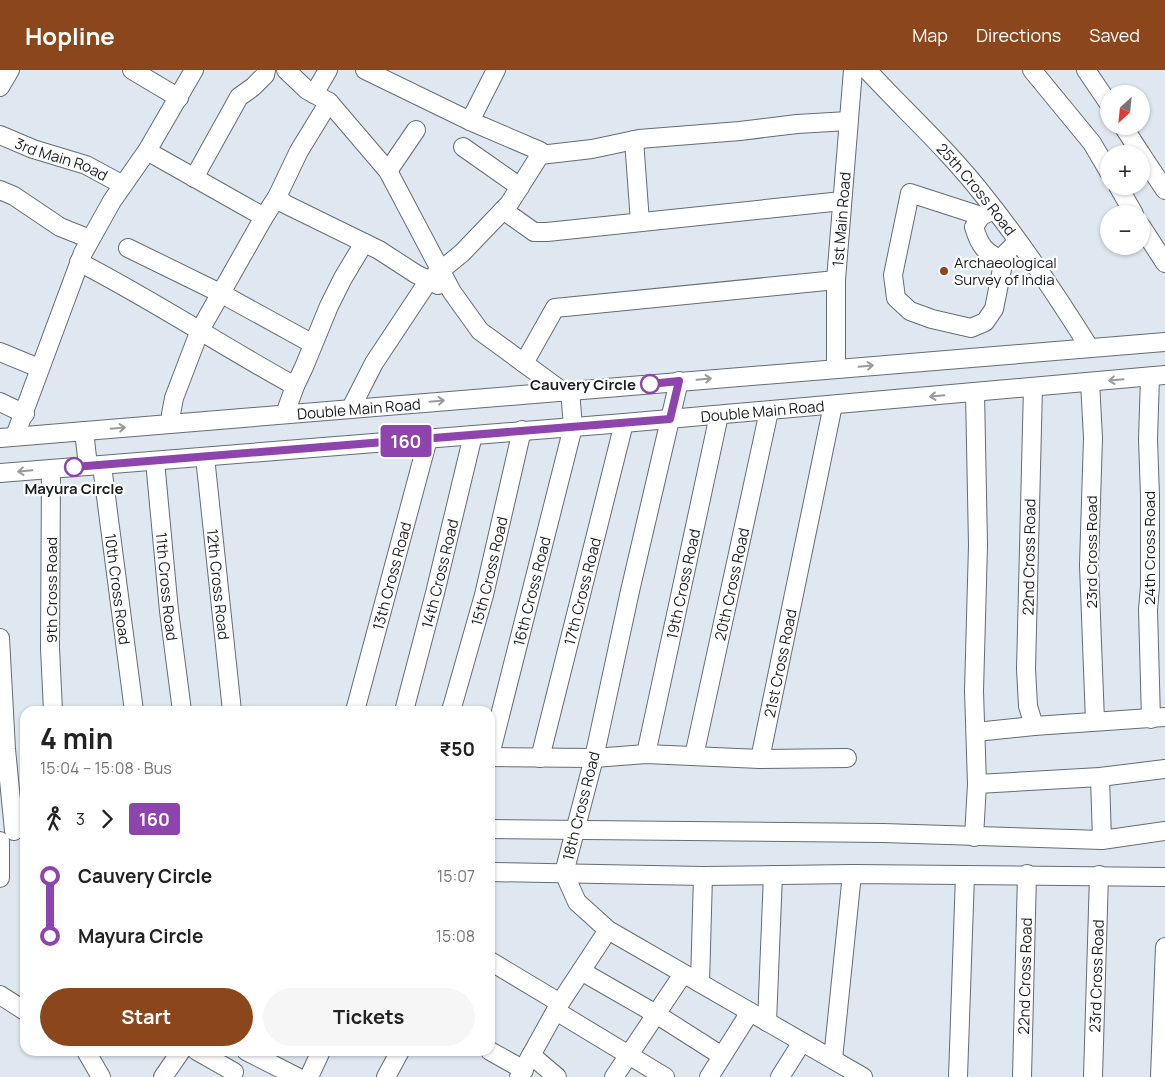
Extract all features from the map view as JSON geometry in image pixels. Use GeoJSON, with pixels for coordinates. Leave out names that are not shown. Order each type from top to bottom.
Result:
{"type":"FeatureCollection","features":[{"type":"Feature","properties":{"kind":"street"},"geometry":{"type":"LineString","coordinates":[[0,88],[10,70]]}},
{"type":"Feature","properties":{"kind":"street"},"geometry":{"type":"LineString","coordinates":[[132,70],[179,98]]}},
{"type":"Feature","properties":{"kind":"street"},"geometry":{"type":"LineString","coordinates":[[8,437],[25,414],[79,262],[90,239],[123,185],[147,151],[194,70]]}},
{"type":"Feature","properties":{"kind":"street"},"geometry":{"type":"LineString","coordinates":[[194,178],[239,98],[265,75],[266,70]]}},
{"type":"Feature","properties":{"kind":"street"},"geometry":{"type":"LineString","coordinates":[[285,70],[307,90],[322,98],[388,171],[435,275],[452,292],[480,331],[524,364],[566,391]]}},
{"type":"Feature","properties":{"kind":"street"},"geometry":{"type":"LineString","coordinates":[[173,423],[171,414],[174,398],[200,330],[277,197],[322,98],[328,70]]}},
{"type":"Feature","properties":{"kind":"street"},"geometry":{"type":"LineString","coordinates":[[470,122],[496,70]]}},
{"type":"Feature","properties":{"kind":"street","name":"1st Main Road"},"geometry":{"type":"LineString","coordinates":[[836,368],[836,280],[853,70]]}},
{"type":"Feature","properties":{"kind":"street","name":"25th Cross Road"},"geometry":{"type":"LineString","coordinates":[[867,70],[984,196],[988,213],[1017,242],[1089,347]]}},
{"type":"Feature","properties":{"kind":"street"},"geometry":{"type":"LineString","coordinates":[[1086,70],[1100,91]]}},
{"type":"Feature","properties":{"kind":"street"},"geometry":{"type":"LineString","coordinates":[[372,71],[470,122],[540,151],[540,155]]}},
{"type":"Feature","properties":{"kind":"street"},"geometry":{"type":"LineString","coordinates":[[1042,72],[1100,157]]}},
{"type":"Feature","properties":{"kind":"street"},"geometry":{"type":"LineString","coordinates":[[540,155],[634,140],[797,124],[848,122]]}},
{"type":"Feature","properties":{"kind":"street"},"geometry":{"type":"LineString","coordinates":[[388,171],[416,130]]}},
{"type":"Feature","properties":{"kind":"street","name":"3rd Main Road"},"geometry":{"type":"LineString","coordinates":[[0,136],[33,149],[86,165],[123,185]]}},
{"type":"Feature","properties":{"kind":"street"},"geometry":{"type":"LineString","coordinates":[[634,140],[640,222]]}},
{"type":"Feature","properties":{"kind":"street"},"geometry":{"type":"LineString","coordinates":[[463,146],[520,187]]}},
{"type":"Feature","properties":{"kind":"street"},"geometry":{"type":"LineString","coordinates":[[147,151],[264,217]]}},
{"type":"Feature","properties":{"kind":"street"},"geometry":{"type":"LineString","coordinates":[[351,408],[374,363],[435,275],[462,253],[503,210],[540,155]]}},
{"type":"Feature","properties":{"kind":"street"},"geometry":{"type":"LineString","coordinates":[[1150,168],[1165,190]]}},
{"type":"Feature","properties":{"kind":"street"},"geometry":{"type":"LineString","coordinates":[[0,190],[14,196],[60,227],[90,239]]}},
{"type":"Feature","properties":{"kind":"street"},"geometry":{"type":"LineString","coordinates":[[988,213],[910,193],[893,276],[896,298],[910,311],[932,319],[971,328],[985,322],[994,309],[1005,254],[1017,242]]}},
{"type":"Feature","properties":{"kind":"street"},"geometry":{"type":"LineString","coordinates":[[277,197],[285,204],[435,275]]}},
{"type":"Feature","properties":{"kind":"street"},"geometry":{"type":"LineString","coordinates":[[503,210],[534,232],[564,231],[842,201]]}},
{"type":"Feature","properties":{"kind":"street"},"geometry":{"type":"LineString","coordinates":[[988,213],[974,227],[982,248],[1003,261]]}},
{"type":"Feature","properties":{"kind":"street"},"geometry":{"type":"LineString","coordinates":[[1150,240],[1165,263]]}},
{"type":"Feature","properties":{"kind":"street"},"geometry":{"type":"LineString","coordinates":[[285,414],[295,386],[343,278],[364,243]]}},
{"type":"Feature","properties":{"kind":"street"},"geometry":{"type":"LineString","coordinates":[[128,248],[222,294],[313,344]]}},
{"type":"Feature","properties":{"kind":"street"},"geometry":{"type":"LineString","coordinates":[[79,262],[295,386]]}},
{"type":"Feature","properties":{"kind":"street"},"geometry":{"type":"LineString","coordinates":[[524,364],[555,308],[836,280]]}},
{"type":"Feature","properties":{"kind":"street","name":"Double Main Road"},"geometry":{"type":"LineString","coordinates":[[8,437],[1165,342]]}},
{"type":"Feature","properties":{"kind":"street"},"geometry":{"type":"LineString","coordinates":[[0,352],[40,368]]}},
{"type":"Feature","properties":{"kind":"street","name":"Double Main Road"},"geometry":{"type":"LineString","coordinates":[[0,474],[769,411],[1157,376]]}},
{"type":"Feature","properties":{"kind":"street","name":"24th Cross Road"},"geometry":{"type":"LineString","coordinates":[[1157,376],[1148,439],[1150,586],[1148,610],[1158,718]]}},
{"type":"Feature","properties":{"kind":"street","name":"18th Cross Road"},"geometry":{"type":"LineString","coordinates":[[679,381],[630,591],[594,758],[564,873],[576,902],[608,930],[802,1042],[841,1068],[863,1077]]}},
{"type":"Feature","properties":{"kind":"street","name":"23rd Cross Road"},"geometry":{"type":"LineString","coordinates":[[1090,382],[1093,438],[1089,565],[1095,721]]}},
{"type":"Feature","properties":{"kind":"street","name":"22nd Cross Road"},"geometry":{"type":"LineString","coordinates":[[1033,387],[1026,669],[1028,706],[1034,726]]}},
{"type":"Feature","properties":{"kind":"street","name":"16th Cross Road"},"geometry":{"type":"LineString","coordinates":[[495,736],[573,427],[566,391]]}},
{"type":"Feature","properties":{"kind":"street"},"geometry":{"type":"LineString","coordinates":[[974,837],[977,784],[974,691],[978,545],[975,392]]}},
{"type":"Feature","properties":{"kind":"street"},"geometry":{"type":"LineString","coordinates":[[0,402],[25,414]]}},
{"type":"Feature","properties":{"kind":"street","name":"21st Cross Road"},"geometry":{"type":"LineString","coordinates":[[760,759],[832,405]]}},
{"type":"Feature","properties":{"kind":"street","name":"20th Cross Road"},"geometry":{"type":"LineString","coordinates":[[694,756],[769,411]]}},
{"type":"Feature","properties":{"kind":"street","name":"19th Cross Road"},"geometry":{"type":"LineString","coordinates":[[646,754],[719,415]]}},
{"type":"Feature","properties":{"kind":"street","name":"17th Cross Road"},"geometry":{"type":"LineString","coordinates":[[540,758],[624,423]]}},
{"type":"Feature","properties":{"kind":"street","name":"15th Cross Road"},"geometry":{"type":"LineString","coordinates":[[452,706],[484,595],[522,430]]}},
{"type":"Feature","properties":{"kind":"street","name":"10th Cross Road"},"geometry":{"type":"LineString","coordinates":[[84,431],[95,466],[133,706]]}},
{"type":"Feature","properties":{"kind":"street","name":"14th Cross Road"},"geometry":{"type":"LineString","coordinates":[[405,706],[435,594],[473,434]]}},
{"type":"Feature","properties":{"kind":"street","name":"13th Cross Road"},"geometry":{"type":"LineString","coordinates":[[356,706],[428,439]]}},
{"type":"Feature","properties":{"kind":"street","name":"12th Cross Road"},"geometry":{"type":"LineString","coordinates":[[204,457],[231,706]]}},
{"type":"Feature","properties":{"kind":"street","name":"11th Cross Road"},"geometry":{"type":"LineString","coordinates":[[155,461],[169,611],[181,706]]}},
{"type":"Feature","properties":{"kind":"street","name":"9th Cross Road"},"geometry":{"type":"LineString","coordinates":[[51,469],[50,648],[53,706]]}},
{"type":"Feature","properties":{"kind":"street"},"geometry":{"type":"LineString","coordinates":[[0,638],[10,834],[0,878]]}},
{"type":"Feature","properties":{"kind":"street"},"geometry":{"type":"LineString","coordinates":[[976,732],[1095,721],[1158,718]]}},
{"type":"Feature","properties":{"kind":"street"},"geometry":{"type":"LineString","coordinates":[[495,756],[594,758],[646,754],[760,759],[847,758]]}},
{"type":"Feature","properties":{"kind":"street"},"geometry":{"type":"LineString","coordinates":[[977,784],[1100,776],[1165,769]]}},
{"type":"Feature","properties":{"kind":"street"},"geometry":{"type":"LineString","coordinates":[[1100,776],[1102,840]]}},
{"type":"Feature","properties":{"kind":"street"},"geometry":{"type":"LineString","coordinates":[[495,830],[883,833],[1102,840],[1165,831]]}},
{"type":"Feature","properties":{"kind":"street"},"geometry":{"type":"LineString","coordinates":[[495,872],[703,876],[852,874],[1165,876]]}},
{"type":"Feature","properties":{"kind":"street"},"geometry":{"type":"LineString","coordinates":[[841,1068],[852,874]]}},
{"type":"Feature","properties":{"kind":"street","name":"22nd Cross Road"},"geometry":{"type":"LineString","coordinates":[[1022,1077],[1027,874]]}},
{"type":"Feature","properties":{"kind":"street"},"geometry":{"type":"LineString","coordinates":[[767,1022],[774,875]]}},
{"type":"Feature","properties":{"kind":"street"},"geometry":{"type":"LineString","coordinates":[[958,1077],[965,875]]}},
{"type":"Feature","properties":{"kind":"street","name":"23rd Cross Road"},"geometry":{"type":"LineString","coordinates":[[1093,1077],[1099,875]]}},
{"type":"Feature","properties":{"kind":"street"},"geometry":{"type":"LineString","coordinates":[[700,984],[703,876]]}},
{"type":"Feature","properties":{"kind":"street"},"geometry":{"type":"LineString","coordinates":[[525,1067],[558,1007],[608,930]]}},
{"type":"Feature","properties":{"kind":"street"},"geometry":{"type":"LineString","coordinates":[[1160,1077],[1165,947]]}},
{"type":"Feature","properties":{"kind":"street"},"geometry":{"type":"LineString","coordinates":[[495,964],[665,1077]]}},
{"type":"Feature","properties":{"kind":"street"},"geometry":{"type":"LineString","coordinates":[[581,971],[656,1014],[722,1056]]}},
{"type":"Feature","properties":{"kind":"street"},"geometry":{"type":"LineString","coordinates":[[614,1077],[683,974]]}},
{"type":"Feature","properties":{"kind":"street"},"geometry":{"type":"LineString","coordinates":[[0,995],[20,1008]]}},
{"type":"Feature","properties":{"kind":"street"},"geometry":{"type":"LineString","coordinates":[[709,1077],[750,1012]]}},
{"type":"Feature","properties":{"kind":"street"},"geometry":{"type":"LineString","coordinates":[[780,1077],[802,1042]]}},
{"type":"Feature","properties":{"kind":"street"},"geometry":{"type":"LineString","coordinates":[[495,1053],[525,1067],[557,1077]]}},
{"type":"Feature","properties":{"kind":"street"},"geometry":{"type":"LineString","coordinates":[[89,1056],[101,1077]]}},
{"type":"Feature","properties":{"kind":"street"},"geometry":{"type":"LineString","coordinates":[[163,1077],[178,1056]]}},
{"type":"Feature","properties":{"kind":"street"},"geometry":{"type":"LineString","coordinates":[[205,1056],[233,1075],[242,1056]]}},
{"type":"Feature","properties":{"kind":"street"},"geometry":{"type":"LineString","coordinates":[[255,1056],[297,1077]]}},
{"type":"Feature","properties":{"kind":"street"},"geometry":{"type":"LineString","coordinates":[[309,1077],[319,1056]]}},
{"type":"Feature","properties":{"kind":"street"},"geometry":{"type":"LineString","coordinates":[[386,1077],[397,1056]]}},
{"type":"Feature","properties":{"kind":"bus line","name":"160"},"geometry":{"type":"LineString","coordinates":[[74,467],[670,419],[679,381],[650,384]]}},
{"type":"Feature","properties":{"kind":"place","name":"Archaeological Survey of India"},"geometry":{"type":"Point","coordinates":[944,271]}},
{"type":"Feature","properties":{"kind":"place","name":"Cauvery Circle"},"geometry":{"type":"Point","coordinates":[650,384]}},
{"type":"Feature","properties":{"kind":"place","name":"Mayura Circle"},"geometry":{"type":"Point","coordinates":[74,467]}}]}
